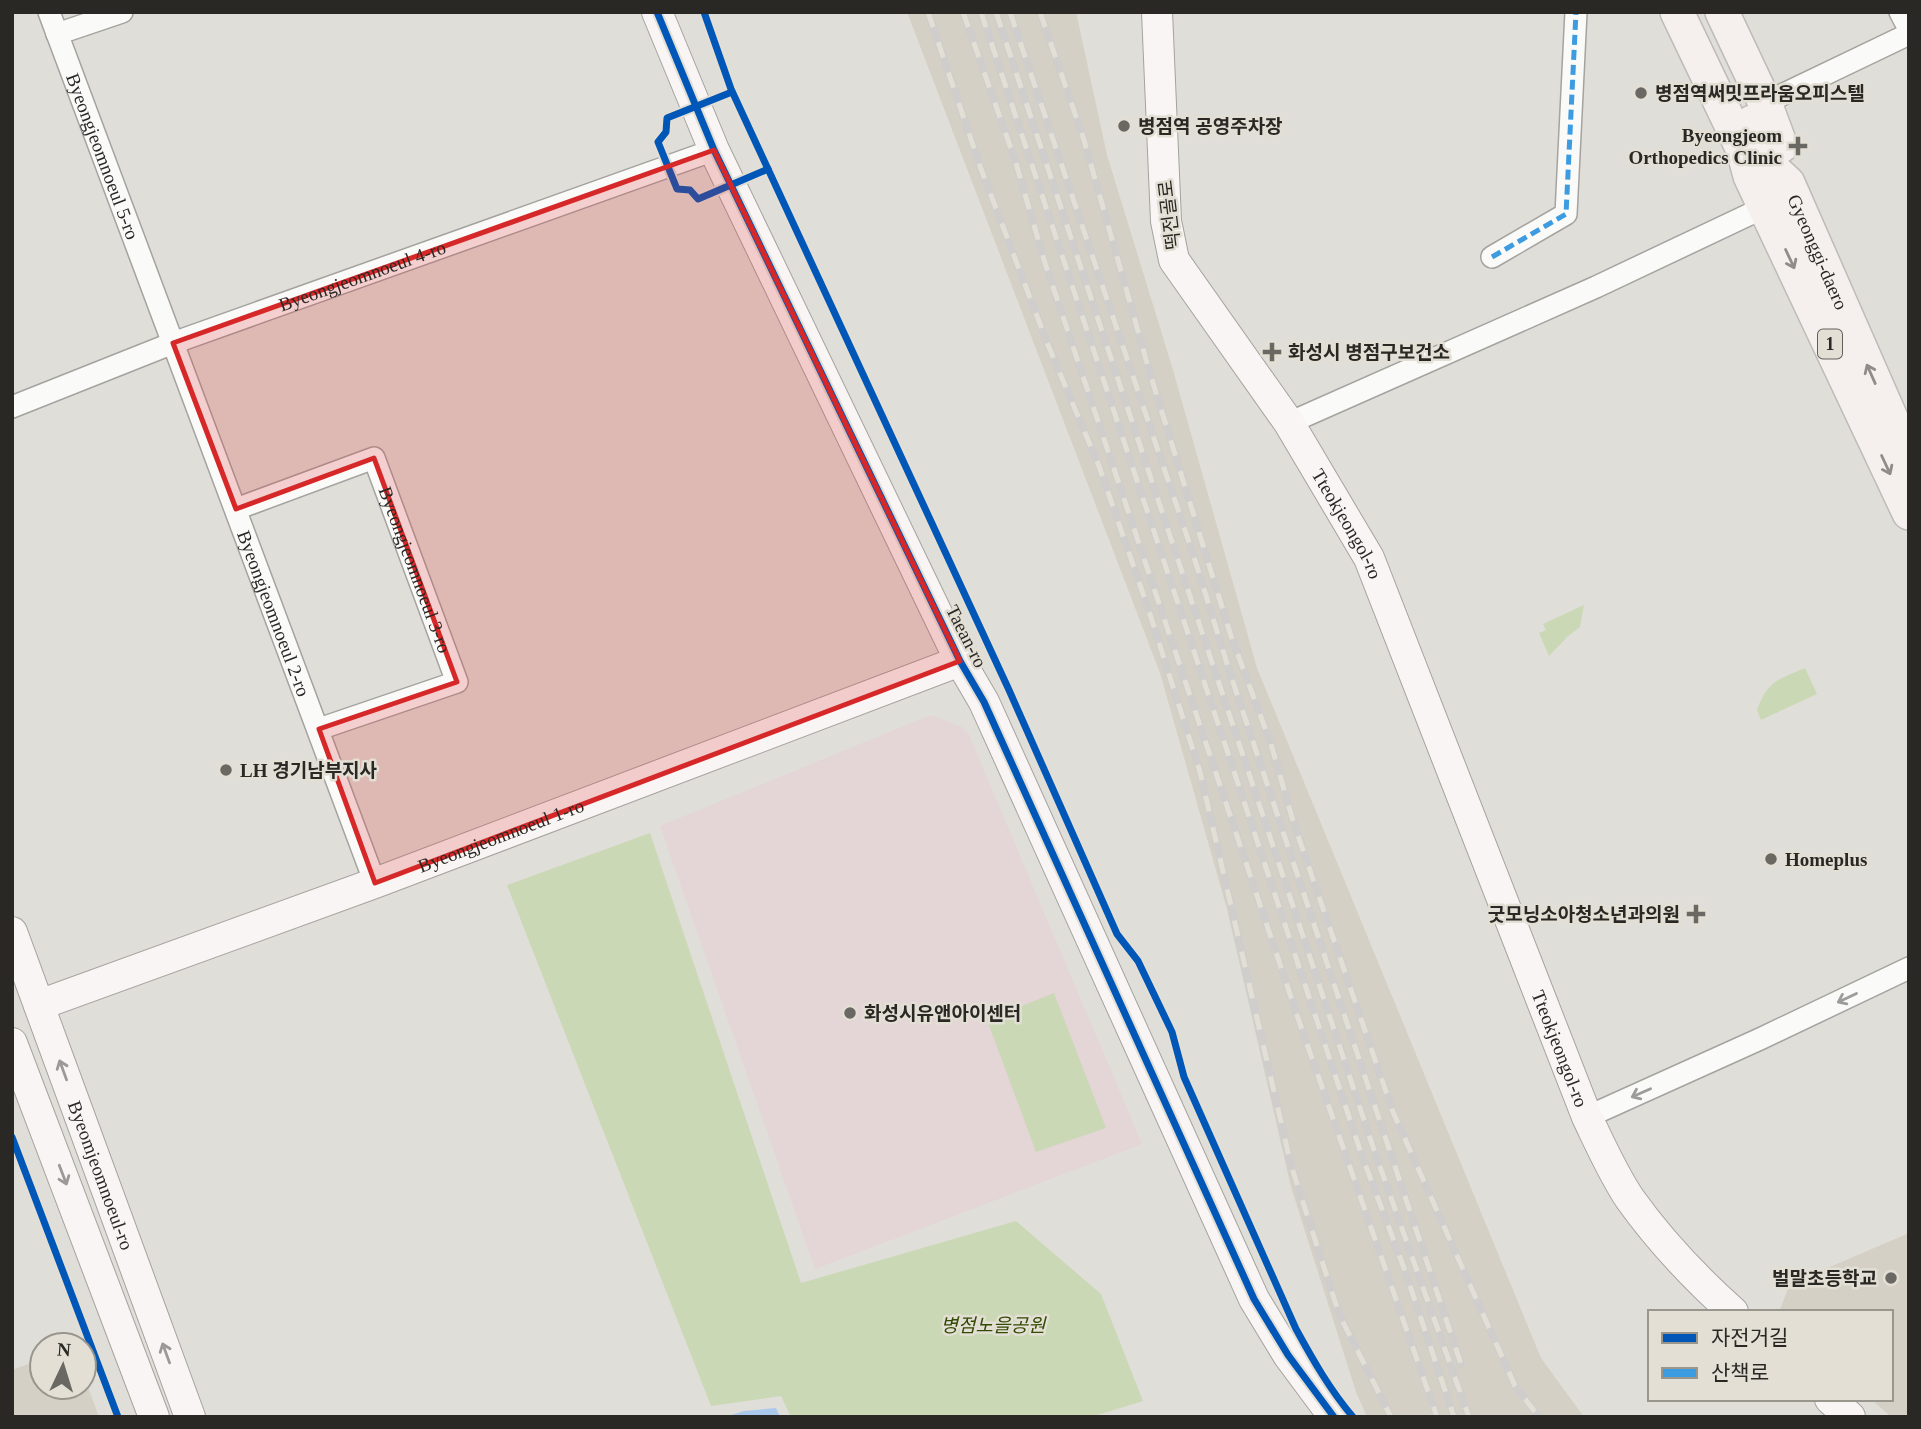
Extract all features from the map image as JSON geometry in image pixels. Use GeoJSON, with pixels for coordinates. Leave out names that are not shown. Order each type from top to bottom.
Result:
{"type":"FeatureCollection","features":[{"type":"Feature","properties":{"kind":"main road","name":"Gyeonggi-daero"},"geometry":{"type":"LineString","coordinates":[[1666,12],[1727,143],[1750,176],[1907,506]]}},
{"type":"Feature","properties":{"kind":"main road","name":"Gyeonggi-daero"},"geometry":{"type":"LineString","coordinates":[[1677,12],[1743,150],[1750,176]]}},
{"type":"Feature","properties":{"kind":"main road","name":"Gyeonggi-daero"},"geometry":{"type":"LineString","coordinates":[[1700,12],[1774,170],[1788,183],[1909,459]]}},
{"type":"Feature","properties":{"kind":"main road"},"geometry":{"type":"LineString","coordinates":[[1722,12],[1765,103],[1787,162],[1788,183]]}},
{"type":"Feature","properties":{"kind":"street","name":"Byeongjeomnoeul 5-ro"},"geometry":{"type":"LineString","coordinates":[[49,12],[173,343]]}},
{"type":"Feature","properties":{"kind":"street"},"geometry":{"type":"LineString","coordinates":[[57,34],[122,12]]}},
{"type":"Feature","properties":{"kind":"street","name":"Taean-ro"},"geometry":{"type":"LineString","coordinates":[[657,12],[714,150],[960,661],[984,702],[1254,1298],[1288,1355],[1334,1417]]}},
{"type":"Feature","properties":{"kind":"street","name":"떡전골로"},"geometry":{"type":"LineString","coordinates":[[1157,12],[1166,220],[1174,260],[1289,424]]}},
{"type":"Feature","properties":{"kind":"street"},"geometry":{"type":"LineString","coordinates":[[1492,257],[1566,214],[1576,12]]}},
{"type":"Feature","properties":{"kind":"street"},"geometry":{"type":"LineString","coordinates":[[1765,103],[1909,31],[1900,12]]}},
{"type":"Feature","properties":{"kind":"street","name":"Byeongjeomnoeul 4-ro"},"geometry":{"type":"LineString","coordinates":[[12,407],[173,343],[714,150]]}},
{"type":"Feature","properties":{"kind":"street"},"geometry":{"type":"LineString","coordinates":[[1289,424],[1596,287],[1765,207]]}},
{"type":"Feature","properties":{"kind":"street","name":"Byeongjeomnoeul 2-ro"},"geometry":{"type":"LineString","coordinates":[[173,343],[375,883]]}},
{"type":"Feature","properties":{"kind":"street","name":"Tteokjeongol-ro"},"geometry":{"type":"LineString","coordinates":[[1289,424],[1368,558],[1587,1117],[1629,1197],[1662,1241],[1697,1280],[1730,1310]]}},
{"type":"Feature","properties":{"kind":"street","name":"Byeongjeomnoeul 3-ro"},"geometry":{"type":"LineString","coordinates":[[236,509],[374,458],[457,682],[319,729]]}},
{"type":"Feature","properties":{"kind":"street","name":"Byeongjeomnoeul 1-ro"},"geometry":{"type":"LineString","coordinates":[[39,1005],[375,883],[960,661]]}},
{"type":"Feature","properties":{"kind":"street","name":"Byeomjeomnoeul-ro"},"geometry":{"type":"LineString","coordinates":[[12,932],[190,1417]]}},
{"type":"Feature","properties":{"kind":"street"},"geometry":{"type":"LineString","coordinates":[[1587,1117],[1909,968]]}},
{"type":"Feature","properties":{"kind":"street","name":"Byeomjeomnoeul-ro"},"geometry":{"type":"LineString","coordinates":[[12,1043],[154,1417]]}},
{"type":"Feature","properties":{"kind":"street"},"geometry":{"type":"LineString","coordinates":[[50,1142],[57,1129],[72,1124],[85,1130]]}},
{"type":"Feature","properties":{"kind":"street"},"geometry":{"type":"LineString","coordinates":[[1832,1401],[1850,1417]]}},
{"type":"Feature","properties":{"kind":"highlighted area"},"geometry":{"type":"Polygon","coordinates":[[[714,150],[960,661],[375,883],[319,729],[457,682],[374,458],[236,509],[173,343],[714,150]]]}},
{"type":"Feature","properties":{"kind":"shaded area"},"geometry":{"type":"Polygon","coordinates":[[[907,12],[1076,12],[1107,155],[1173,370],[1257,668],[1541,1358],[1584,1417],[1367,1417],[1356,1392],[1291,1187],[1227,909],[1160,673],[907,12]]]}},
{"type":"Feature","properties":{"kind":"shaded area"},"geometry":{"type":"Polygon","coordinates":[[[931,715],[962,727],[968,733],[1142,1144],[815,1269],[660,826],[931,715]]]}},
{"type":"Feature","properties":{"kind":"shaded area"},"geometry":{"type":"Polygon","coordinates":[[[1909,1233],[1909,1417],[1891,1417],[1873,1401],[1893,1401],[1893,1310],[1780,1310],[1790,1284],[1909,1233]]]}},
{"type":"Feature","properties":{"kind":"shaded area"},"geometry":{"type":"Polygon","coordinates":[[[28,1364],[28,1401],[93,1401],[99,1417],[12,1417],[12,1370],[28,1364]]]}},
{"type":"Feature","properties":{"kind":"green space"},"geometry":{"type":"Polygon","coordinates":[[[1584,605],[1580,627],[1549,656],[1539,633],[1546,630],[1543,624],[1584,605]]]}},
{"type":"Feature","properties":{"kind":"green space"},"geometry":{"type":"Polygon","coordinates":[[[1805,668],[1817,694],[1761,720],[1757,710],[1765,692],[1775,682],[1805,668]]]}},
{"type":"Feature","properties":{"kind":"green space","name":"병점노을공원"},"geometry":{"type":"Polygon","coordinates":[[[650,833],[801,1283],[1016,1221],[1101,1294],[1143,1401],[1091,1417],[791,1417],[781,1396],[711,1406],[507,885],[650,833]]]}},
{"type":"Feature","properties":{"kind":"green space"},"geometry":{"type":"Polygon","coordinates":[[[1054,993],[1106,1128],[1036,1152],[987,1020],[1054,993]]]}},
{"type":"Feature","properties":{"kind":"water"},"geometry":{"type":"Polygon","coordinates":[[[776,1408],[780,1417],[725,1417],[744,1411],[776,1408]]]}},
{"type":"Feature","properties":{"kind":"railway"},"geometry":{"type":"LineString","coordinates":[[928,12],[981,169],[1048,345],[1099,466],[1149,611],[1200,772],[1291,1165],[1339,1314],[1391,1417]]}},
{"type":"Feature","properties":{"kind":"railway"},"geometry":{"type":"LineString","coordinates":[[963,12],[1015,160],[1045,263],[1298,1018],[1437,1417]]}},
{"type":"Feature","properties":{"kind":"railway"},"geometry":{"type":"LineString","coordinates":[[981,12],[1361,1153],[1404,1268],[1454,1417]]}},
{"type":"Feature","properties":{"kind":"railway"},"geometry":{"type":"LineString","coordinates":[[996,12],[1373,1147],[1469,1417]]}},
{"type":"Feature","properties":{"kind":"railway"},"geometry":{"type":"LineString","coordinates":[[1010,12],[1461,1364]]}},
{"type":"Feature","properties":{"kind":"railway"},"geometry":{"type":"LineString","coordinates":[[1040,12],[1084,140],[1149,370],[1231,636],[1271,744],[1293,821],[1393,1112],[1515,1386],[1539,1417]]}},
{"type":"Feature","properties":{"kind":"marked path"},"geometry":{"type":"LineString","coordinates":[[1492,257],[1566,214],[1576,12]]}},
{"type":"Feature","properties":{"kind":"cycle path"},"geometry":{"type":"LineString","coordinates":[[657,12],[714,150],[960,661],[984,702],[1254,1299],[1288,1355],[1334,1417]]}},
{"type":"Feature","properties":{"kind":"cycle path"},"geometry":{"type":"LineString","coordinates":[[704,12],[731,89],[1009,690],[1117,934],[1138,961],[1172,1032],[1184,1077],[1296,1329],[1329,1385],[1353,1417]]}},
{"type":"Feature","properties":{"kind":"cycle path"},"geometry":{"type":"LineString","coordinates":[[732,92],[667,118],[666,132],[658,142],[677,189],[690,190],[698,199],[768,169]]}},
{"type":"Feature","properties":{"kind":"cycle path"},"geometry":{"type":"LineString","coordinates":[[12,1137],[118,1417]]}},
{"type":"Feature","properties":{"kind":"place","name":"병점역써밋프라움오피스텔"},"geometry":{"type":"Point","coordinates":[1641,93]}},
{"type":"Feature","properties":{"kind":"place","name":"병점역 공영주차장"},"geometry":{"type":"Point","coordinates":[1124,126]}},
{"type":"Feature","properties":{"kind":"place","name":"Byeongjeom Orthopedics Clinic"},"geometry":{"type":"Point","coordinates":[1798,146]}},
{"type":"Feature","properties":{"kind":"place","name":"화성시 병점구보건소"},"geometry":{"type":"Point","coordinates":[1272,352]}},
{"type":"Feature","properties":{"kind":"place","name":"LH 경기남부지사"},"geometry":{"type":"Point","coordinates":[226,770]}},
{"type":"Feature","properties":{"kind":"place","name":"Homeplus"},"geometry":{"type":"Point","coordinates":[1771,859]}},
{"type":"Feature","properties":{"kind":"place","name":"굿모닝소아청소년과의원"},"geometry":{"type":"Point","coordinates":[1696,914]}},
{"type":"Feature","properties":{"kind":"place","name":"화성시유앤아이센터"},"geometry":{"type":"Point","coordinates":[850,1013]}},
{"type":"Feature","properties":{"kind":"place","name":"벌말초등학교"},"geometry":{"type":"Point","coordinates":[1891,1278]}}]}
